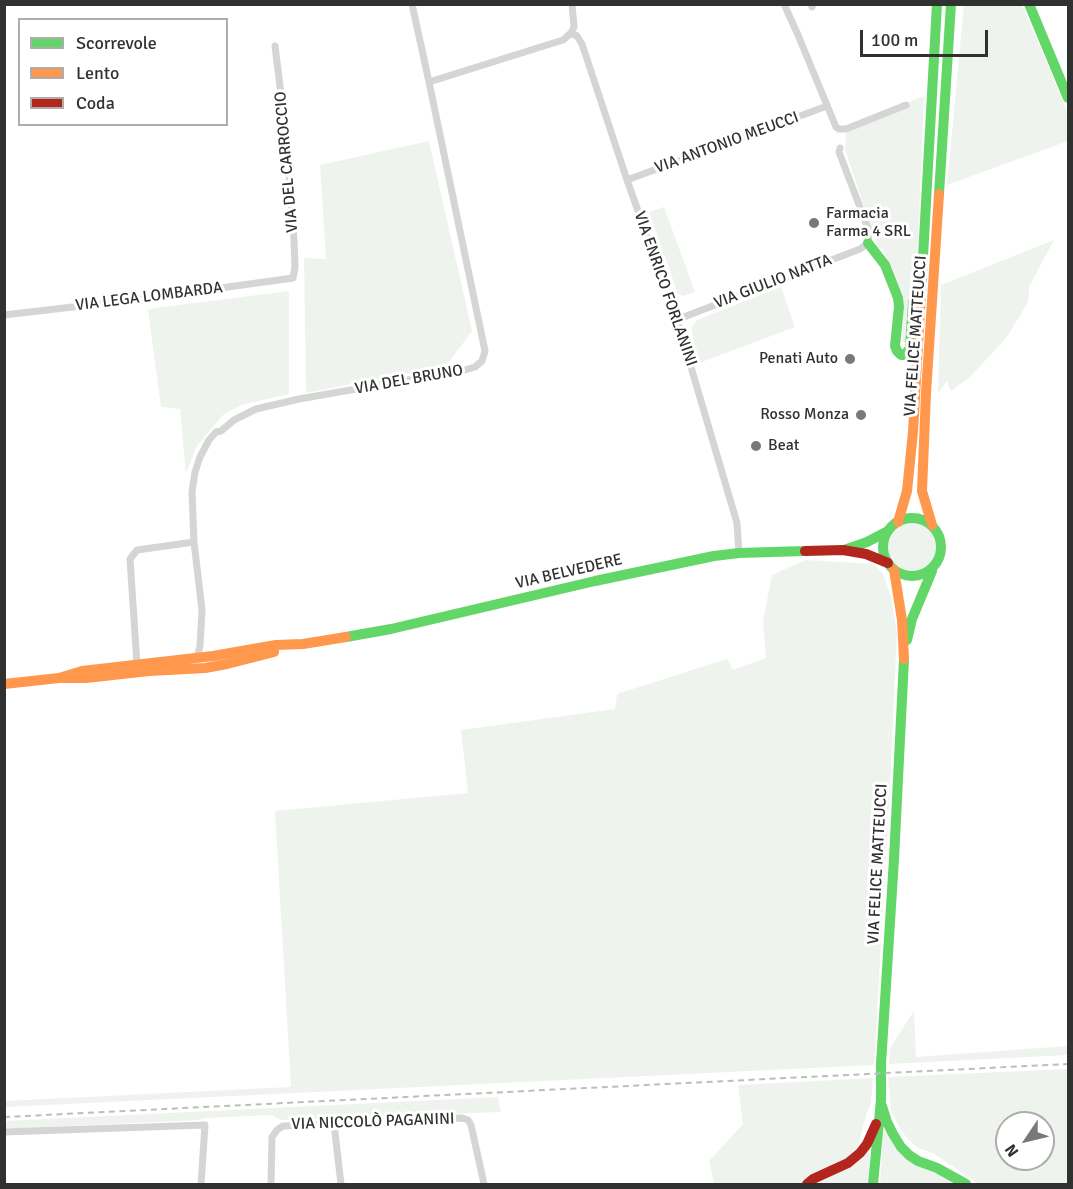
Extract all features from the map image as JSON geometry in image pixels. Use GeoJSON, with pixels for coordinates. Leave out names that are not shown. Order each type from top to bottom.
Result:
{"type":"FeatureCollection","features":[{"type":"Feature","properties":{"kind":"main road","name":"VIA FELICE MATTEUCCI"},"geometry":{"type":"LineString","coordinates":[[898,522],[908,491],[913,432],[937,4]]}},
{"type":"Feature","properties":{"kind":"main road"},"geometry":{"type":"LineString","coordinates":[[1029,4],[1068,98]]}},
{"type":"Feature","properties":{"kind":"main road","name":"VIA FELICE MATTEUCCI"},"geometry":{"type":"LineString","coordinates":[[904,652],[912,619],[941,552],[941,542],[932,525],[922,491],[926,393],[952,6]]}},
{"type":"Feature","properties":{"kind":"main road"},"geometry":{"type":"LineString","coordinates":[[868,243],[885,265],[898,298],[895,346],[901,355],[907,354],[910,348],[913,303],[921,289]]}},
{"type":"Feature","properties":{"kind":"main road"},"geometry":{"type":"LineString","coordinates":[[888,531],[898,522],[906,519],[924,520],[932,525]]}},
{"type":"Feature","properties":{"kind":"main road","name":"VIA FELICE MATTEUCCI"},"geometry":{"type":"LineString","coordinates":[[873,1185],[879,1119],[904,652],[902,620],[891,567],[883,550],[888,531]]}},
{"type":"Feature","properties":{"kind":"main road","name":"VIA BELVEDERE"},"geometry":{"type":"LineString","coordinates":[[843,550],[867,542],[888,531]]}},
{"type":"Feature","properties":{"kind":"main road","name":"VIA BELVEDERE"},"geometry":{"type":"LineString","coordinates":[[4,684],[205,668],[303,644],[406,626],[691,560],[739,553],[843,550],[866,554],[891,567]]}},
{"type":"Feature","properties":{"kind":"main road"},"geometry":{"type":"LineString","coordinates":[[891,567],[903,575],[914,577],[933,569]]}},
{"type":"Feature","properties":{"kind":"main road","name":"VIA BELVEDERE"},"geometry":{"type":"LineString","coordinates":[[59,678],[82,671],[197,658],[276,645],[303,644]]}},
{"type":"Feature","properties":{"kind":"main road"},"geometry":{"type":"LineString","coordinates":[[156,671],[167,667],[192,664],[197,658],[205,662],[243,660]]}},
{"type":"Feature","properties":{"kind":"main road","name":"VIA BELVEDERE"},"geometry":{"type":"LineString","coordinates":[[115,675],[134,668],[137,664]]}},
{"type":"Feature","properties":{"kind":"main road"},"geometry":{"type":"LineString","coordinates":[[880,1100],[893,1134],[909,1155],[966,1185]]}},
{"type":"Feature","properties":{"kind":"main road"},"geometry":{"type":"LineString","coordinates":[[807,1185],[813,1179],[848,1162],[860,1153],[879,1119]]}},
{"type":"Feature","properties":{"kind":"street"},"geometry":{"type":"LineString","coordinates":[[429,82],[563,40],[574,27],[572,4]]}},
{"type":"Feature","properties":{"kind":"street"},"geometry":{"type":"LineString","coordinates":[[784,4],[838,129],[906,105]]}},
{"type":"Feature","properties":{"kind":"street","name":"VIA DEL BRUNO"},"geometry":{"type":"LineString","coordinates":[[197,658],[202,610],[194,542],[192,492],[198,462],[212,436],[234,420],[256,409],[299,399],[465,370],[475,367],[482,361],[485,351],[412,5]]}},
{"type":"Feature","properties":{"kind":"street","name":"VIA ENRICO FORLANINI"},"geometry":{"type":"LineString","coordinates":[[571,33],[577,36],[582,44],[676,320],[737,523],[739,553]]}},
{"type":"Feature","properties":{"kind":"street","name":"VIA DEL CARROCCIO"},"geometry":{"type":"LineString","coordinates":[[275,46],[286,134],[294,240],[294,278]]}},
{"type":"Feature","properties":{"kind":"street","name":"VIA ANTONIO MEUCCI"},"geometry":{"type":"LineString","coordinates":[[627,180],[827,106]]}},
{"type":"Feature","properties":{"kind":"street"},"geometry":{"type":"LineString","coordinates":[[840,148],[839,152],[868,231],[868,243]]}},
{"type":"Feature","properties":{"kind":"street","name":"VIA GIULIO NATTA"},"geometry":{"type":"LineString","coordinates":[[676,320],[854,251],[868,243]]}},
{"type":"Feature","properties":{"kind":"street","name":"VIA LEGA LOMBARDA"},"geometry":{"type":"LineString","coordinates":[[4,315],[294,278]]}},
{"type":"Feature","properties":{"kind":"street"},"geometry":{"type":"LineString","coordinates":[[137,664],[130,559],[137,550],[194,542]]}},
{"type":"Feature","properties":{"kind":"street","name":"VIA NICCOLÒ PAGANINI"},"geometry":{"type":"LineString","coordinates":[[271,1185],[272,1137],[283,1126],[462,1118],[468,1120],[471,1125],[484,1185]]}},
{"type":"Feature","properties":{"kind":"street"},"geometry":{"type":"LineString","coordinates":[[334,1124],[340,1185]]}},
{"type":"Feature","properties":{"kind":"street"},"geometry":{"type":"LineString","coordinates":[[4,1132],[205,1125],[201,1185]]}},
{"type":"Feature","properties":{"kind":"shaded area"},"geometry":{"type":"Polygon","coordinates":[[[964,5],[1022,5],[1068,113],[1068,141],[947,185],[964,5]]]}},
{"type":"Feature","properties":{"kind":"shaded area"},"geometry":{"type":"Polygon","coordinates":[[[924,96],[916,286],[910,299],[908,343],[902,342],[904,306],[900,290],[883,249],[878,248],[845,150],[846,134],[848,127],[924,96]]]}},
{"type":"Feature","properties":{"kind":"shaded area"},"geometry":{"type":"Polygon","coordinates":[[[429,141],[472,331],[446,366],[306,393],[304,258],[326,259],[320,165],[429,141]]]}},
{"type":"Feature","properties":{"kind":"shaded area"},"geometry":{"type":"Polygon","coordinates":[[[664,207],[695,292],[683,296],[678,294],[649,212],[664,207]]]}},
{"type":"Feature","properties":{"kind":"shaded area"},"geometry":{"type":"Polygon","coordinates":[[[1054,240],[1029,287],[1028,302],[1007,337],[971,376],[951,391],[947,381],[938,393],[941,285],[1054,240]]]}},
{"type":"Feature","properties":{"kind":"shaded area"},"geometry":{"type":"Polygon","coordinates":[[[781,287],[795,327],[699,363],[692,333],[692,327],[697,320],[781,287]]]}},
{"type":"Feature","properties":{"kind":"shaded area"},"geometry":{"type":"Polygon","coordinates":[[[289,291],[289,394],[241,405],[223,415],[197,446],[186,473],[180,409],[161,407],[148,309],[289,291]]]}},
{"type":"Feature","properties":{"kind":"shaded area"},"geometry":{"type":"Polygon","coordinates":[[[907,523],[917,523],[929,530],[936,542],[936,552],[929,564],[917,571],[907,571],[892,560],[888,552],[888,542],[899,527],[907,523]]]}},
{"type":"Feature","properties":{"kind":"shaded area"},"geometry":{"type":"Polygon","coordinates":[[[806,560],[874,564],[883,574],[891,596],[897,633],[874,1065],[5,1107],[5,1101],[291,1087],[275,811],[468,793],[461,730],[615,709],[617,694],[727,659],[733,670],[766,658],[763,621],[772,575],[806,560]]]}},
{"type":"Feature","properties":{"kind":"shaded area"},"geometry":{"type":"Polygon","coordinates":[[[914,1011],[916,1057],[1068,1046],[1068,1055],[889,1064],[890,1048],[914,1011]]]}},
{"type":"Feature","properties":{"kind":"shaded area"},"geometry":{"type":"Polygon","coordinates":[[[1068,1069],[1068,1184],[978,1184],[933,1153],[918,1148],[907,1138],[891,1110],[888,1077],[1068,1069]]]}},
{"type":"Feature","properties":{"kind":"shaded area"},"geometry":{"type":"Polygon","coordinates":[[[873,1078],[871,1104],[859,1143],[847,1158],[801,1184],[714,1184],[709,1161],[743,1124],[738,1085],[873,1078]]]}},
{"type":"Feature","properties":{"kind":"shaded area"},"geometry":{"type":"Polygon","coordinates":[[[498,1097],[501,1112],[281,1120],[271,1115],[5,1129],[5,1121],[498,1097]]]}},
{"type":"Feature","properties":{"kind":"shaded area"},"geometry":{"type":"Polygon","coordinates":[[[883,1130],[898,1151],[909,1161],[958,1184],[880,1184],[883,1130]]]}},
{"type":"Feature","properties":{"kind":"shaded area"},"geometry":{"type":"Polygon","coordinates":[[[870,1147],[868,1184],[814,1184],[821,1180],[870,1147]]]}},
{"type":"Feature","properties":{"kind":"railway"},"geometry":{"type":"LineString","coordinates":[[4,1117],[1068,1064]]}},
{"type":"Feature","properties":{"kind":"traffic: fast"},"geometry":{"type":"LineString","coordinates":[[921,293],[937,4]]}},
{"type":"Feature","properties":{"kind":"traffic: fast"},"geometry":{"type":"LineString","coordinates":[[939,194],[951,4]]}},
{"type":"Feature","properties":{"kind":"traffic: fast"},"geometry":{"type":"LineString","coordinates":[[1029,4],[1068,98]]}},
{"type":"Feature","properties":{"kind":"traffic: fast"},"geometry":{"type":"LineString","coordinates":[[868,243],[885,265],[898,298],[895,346],[901,355],[905,355],[910,348],[913,302],[920,291]]}},
{"type":"Feature","properties":{"kind":"traffic: fast"},"geometry":{"type":"LineString","coordinates":[[906,518],[918,518],[933,526],[941,541],[941,547],[941,553],[933,568],[918,576],[906,576],[891,568],[883,553],[883,541],[891,526],[906,518]]}},
{"type":"Feature","properties":{"kind":"traffic: fast"},"geometry":{"type":"LineString","coordinates":[[844,550],[888,531]]}},
{"type":"Feature","properties":{"kind":"traffic: fast"},"geometry":{"type":"LineString","coordinates":[[346,637],[391,629],[595,581],[714,556],[805,551]]}},
{"type":"Feature","properties":{"kind":"traffic: fast"},"geometry":{"type":"LineString","coordinates":[[907,640],[912,619],[932,571]]}},
{"type":"Feature","properties":{"kind":"traffic: fast"},"geometry":{"type":"LineString","coordinates":[[873,1184],[881,1100],[881,1064],[904,659]]}},
{"type":"Feature","properties":{"kind":"traffic: fast"},"geometry":{"type":"LineString","coordinates":[[882,1106],[893,1134],[909,1155],[966,1184]]}},
{"type":"Feature","properties":{"kind":"traffic: slow"},"geometry":{"type":"LineString","coordinates":[[932,525],[922,491],[939,194]]}},
{"type":"Feature","properties":{"kind":"traffic: slow"},"geometry":{"type":"LineString","coordinates":[[898,522],[907,491],[913,432],[921,293]]}},
{"type":"Feature","properties":{"kind":"traffic: slow"},"geometry":{"type":"LineString","coordinates":[[894,570],[902,620],[904,659]]}},
{"type":"Feature","properties":{"kind":"traffic: slow"},"geometry":{"type":"LineString","coordinates":[[59,678],[82,671],[213,656],[276,645],[303,644],[346,637]]}},
{"type":"Feature","properties":{"kind":"traffic: slow"},"geometry":{"type":"LineString","coordinates":[[4,684],[205,668],[274,652]]}},
{"type":"Feature","properties":{"kind":"traffic: jam"},"geometry":{"type":"LineString","coordinates":[[805,551],[843,550],[866,554],[888,563]]}},
{"type":"Feature","properties":{"kind":"traffic: jam"},"geometry":{"type":"LineString","coordinates":[[807,1184],[848,1163],[860,1153],[876,1124]]}},
{"type":"Feature","properties":{"kind":"place","name":"Farmacia Farma 4 SRL"},"geometry":{"type":"Point","coordinates":[814,223]}},
{"type":"Feature","properties":{"kind":"place","name":"Penati Auto"},"geometry":{"type":"Point","coordinates":[850,359]}},
{"type":"Feature","properties":{"kind":"place","name":"Rosso Monza"},"geometry":{"type":"Point","coordinates":[861,415]}},
{"type":"Feature","properties":{"kind":"place","name":"Beat"},"geometry":{"type":"Point","coordinates":[756,446]}}]}
